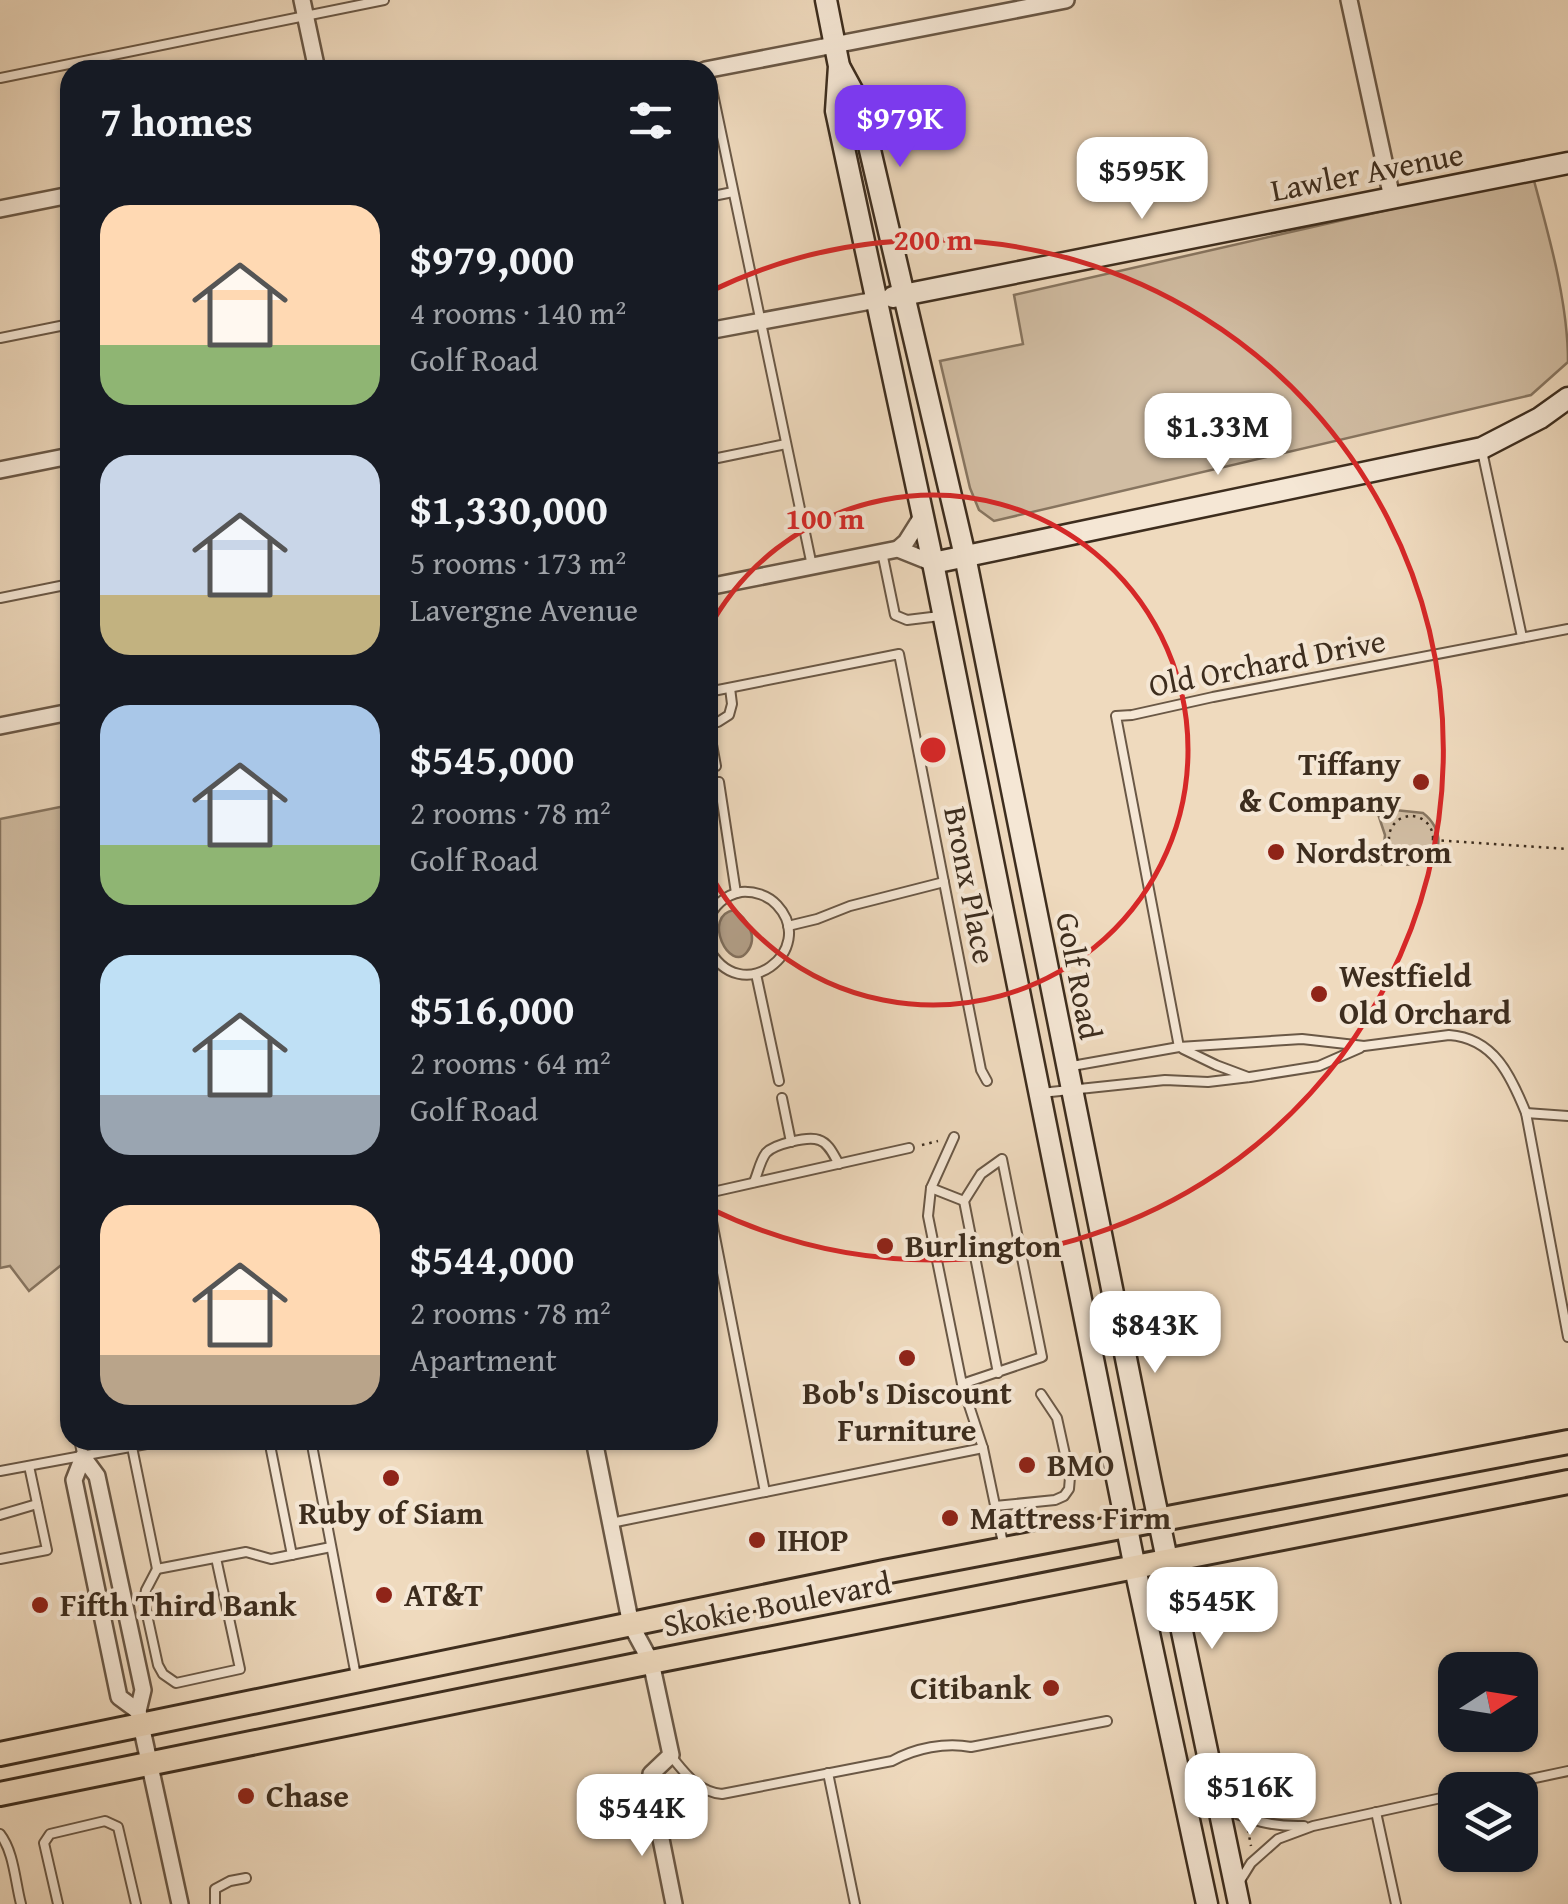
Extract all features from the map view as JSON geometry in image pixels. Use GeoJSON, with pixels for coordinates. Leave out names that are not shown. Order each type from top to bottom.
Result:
{"type":"FeatureCollection","features":[{"type":"Feature","properties":{"kind":"main road","name":"Golf Road"},"geometry":{"type":"LineString","coordinates":[[826,0],[837,56],[836,111],[933,562],[1207,1904]]}},
{"type":"Feature","properties":{"kind":"main road","name":"Golf Road"},"geometry":{"type":"LineString","coordinates":[[837,56],[860,103],[965,556],[1237,1896]]}},
{"type":"Feature","properties":{"kind":"main road","name":"Lawler Avenue"},"geometry":{"type":"LineString","coordinates":[[876,300],[1568,162]]}},
{"type":"Feature","properties":{"kind":"main road"},"geometry":{"type":"LineString","coordinates":[[933,562],[1482,448],[1540,418],[1568,398]]}},
{"type":"Feature","properties":{"kind":"main road","name":"Skokie Boulevard"},"geometry":{"type":"LineString","coordinates":[[0,1754],[140,1718],[357,1680],[1004,1548],[1568,1442]]}},
{"type":"Feature","properties":{"kind":"main road","name":"Skokie Boulevard"},"geometry":{"type":"LineString","coordinates":[[0,1794],[1568,1482]]}},
{"type":"Feature","properties":{"kind":"street"},"geometry":{"type":"LineString","coordinates":[[718,69],[837,56],[1066,0]]}},
{"type":"Feature","properties":{"kind":"street"},"geometry":{"type":"LineString","coordinates":[[1349,0],[1392,198]]}},
{"type":"Feature","properties":{"kind":"street"},"geometry":{"type":"LineString","coordinates":[[304,8],[314,60]]}},
{"type":"Feature","properties":{"kind":"street"},"geometry":{"type":"LineString","coordinates":[[0,210],[60,197]]}},
{"type":"Feature","properties":{"kind":"street","name":"Lawler Avenue"},"geometry":{"type":"LineString","coordinates":[[718,329],[876,300]]}},
{"type":"Feature","properties":{"kind":"street"},"geometry":{"type":"LineString","coordinates":[[0,470],[60,458]]}},
{"type":"Feature","properties":{"kind":"street"},"geometry":{"type":"LineString","coordinates":[[718,585],[890,551],[906,542],[923,516]]}},
{"type":"Feature","properties":{"kind":"street"},"geometry":{"type":"LineString","coordinates":[[890,551],[933,562]]}},
{"type":"Feature","properties":{"kind":"street"},"geometry":{"type":"LineString","coordinates":[[0,726],[60,714]]}},
{"type":"Feature","properties":{"kind":"street"},"geometry":{"type":"LineString","coordinates":[[596,1450],[631,1625],[651,1662],[671,1756],[651,1774],[650,1784],[674,1904]]}},
{"type":"Feature","properties":{"kind":"street"},"geometry":{"type":"LineString","coordinates":[[83,1457],[97,1476],[143,1690],[140,1718],[180,1904]]}},
{"type":"Feature","properties":{"kind":"street"},"geometry":{"type":"LineString","coordinates":[[83,1457],[74,1480],[119,1697],[140,1718]]}},
{"type":"Feature","properties":{"kind":"lane"},"geometry":{"type":"LineString","coordinates":[[78,60],[304,8],[384,0]]}},
{"type":"Feature","properties":{"kind":"lane"},"geometry":{"type":"LineString","coordinates":[[0,78],[60,64]]}},
{"type":"Feature","properties":{"kind":"lane"},"geometry":{"type":"LineString","coordinates":[[718,122],[812,566]]}},
{"type":"Feature","properties":{"kind":"lane"},"geometry":{"type":"LineString","coordinates":[[718,195],[733,192]]}},
{"type":"Feature","properties":{"kind":"lane"},"geometry":{"type":"LineString","coordinates":[[0,338],[60,326]]}},
{"type":"Feature","properties":{"kind":"lane"},"geometry":{"type":"LineString","coordinates":[[718,458],[786,444]]}},
{"type":"Feature","properties":{"kind":"lane"},"geometry":{"type":"LineString","coordinates":[[1482,448],[1522,638]]}},
{"type":"Feature","properties":{"kind":"lane"},"geometry":{"type":"LineString","coordinates":[[890,551],[898,618],[943,616]]}},
{"type":"Feature","properties":{"kind":"lane"},"geometry":{"type":"LineString","coordinates":[[0,598],[60,586]]}},
{"type":"Feature","properties":{"kind":"lane","name":"Old Orchard Drive"},"geometry":{"type":"LineString","coordinates":[[1179,1046],[1116,716],[1568,629]]}},
{"type":"Feature","properties":{"kind":"lane","name":"Bronx Place"},"geometry":{"type":"LineString","coordinates":[[718,690],[898,654],[980,1070],[987,1081]]}},
{"type":"Feature","properties":{"kind":"lane"},"geometry":{"type":"LineString","coordinates":[[718,722],[729,716],[730,688]]}},
{"type":"Feature","properties":{"kind":"lane"},"geometry":{"type":"LineString","coordinates":[[718,782],[736,893]]}},
{"type":"Feature","properties":{"kind":"lane"},"geometry":{"type":"LineString","coordinates":[[788,926],[944,882]]}},
{"type":"Feature","properties":{"kind":"lane"},"geometry":{"type":"LineString","coordinates":[[718,903],[736,893],[769,898],[788,926],[784,951],[768,969],[744,975],[718,962]]}},
{"type":"Feature","properties":{"kind":"lane"},"geometry":{"type":"LineString","coordinates":[[756,974],[779,1081]]}},
{"type":"Feature","properties":{"kind":"lane"},"geometry":{"type":"LineString","coordinates":[[1067,1066],[1179,1046],[1302,1039],[1364,1046],[1450,1036],[1477,1042],[1503,1064],[1526,1113],[1568,1337]]}},
{"type":"Feature","properties":{"kind":"lane"},"geometry":{"type":"LineString","coordinates":[[1179,1046],[1216,1066],[1250,1077]]}},
{"type":"Feature","properties":{"kind":"lane"},"geometry":{"type":"LineString","coordinates":[[1041,1092],[1165,1080],[1208,1082],[1250,1077],[1319,1066],[1364,1046]]}},
{"type":"Feature","properties":{"kind":"lane"},"geometry":{"type":"LineString","coordinates":[[782,1098],[791,1142]]}},
{"type":"Feature","properties":{"kind":"lane"},"geometry":{"type":"LineString","coordinates":[[1526,1113],[1568,1116]]}},
{"type":"Feature","properties":{"kind":"lane"},"geometry":{"type":"LineString","coordinates":[[954,1138],[931,1188],[928,1216],[962,1384],[983,1448],[1004,1548]]}},
{"type":"Feature","properties":{"kind":"lane"},"geometry":{"type":"LineString","coordinates":[[754,1182],[764,1156],[774,1146],[791,1142],[816,1139],[827,1145],[839,1164]]}},
{"type":"Feature","properties":{"kind":"lane"},"geometry":{"type":"LineString","coordinates":[[718,1191],[909,1148]]}},
{"type":"Feature","properties":{"kind":"lane"},"geometry":{"type":"LineString","coordinates":[[962,1384],[998,1372],[1042,1357],[1002,1159],[981,1174],[964,1201],[998,1372]]}},
{"type":"Feature","properties":{"kind":"lane"},"geometry":{"type":"LineString","coordinates":[[931,1188],[964,1201]]}},
{"type":"Feature","properties":{"kind":"lane"},"geometry":{"type":"LineString","coordinates":[[718,1252],[765,1492]]}},
{"type":"Feature","properties":{"kind":"lane"},"geometry":{"type":"LineString","coordinates":[[995,1506],[1055,1500],[1069,1488],[1057,1418],[1040,1394]]}},
{"type":"Feature","properties":{"kind":"lane"},"geometry":{"type":"LineString","coordinates":[[610,1523],[983,1448]]}},
{"type":"Feature","properties":{"kind":"lane"},"geometry":{"type":"LineString","coordinates":[[81,1450],[83,1457]]}},
{"type":"Feature","properties":{"kind":"lane"},"geometry":{"type":"LineString","coordinates":[[0,1471],[117,1450]]}},
{"type":"Feature","properties":{"kind":"lane"},"geometry":{"type":"LineString","coordinates":[[133,1450],[157,1569],[144,1601],[158,1665],[176,1683],[240,1669],[216,1558]]}},
{"type":"Feature","properties":{"kind":"lane"},"geometry":{"type":"LineString","coordinates":[[270,1450],[292,1554]]}},
{"type":"Feature","properties":{"kind":"lane"},"geometry":{"type":"LineString","coordinates":[[313,1450],[357,1680]]}},
{"type":"Feature","properties":{"kind":"lane"},"geometry":{"type":"LineString","coordinates":[[0,1560],[47,1550],[29,1466]]}},
{"type":"Feature","properties":{"kind":"lane"},"geometry":{"type":"LineString","coordinates":[[0,1515],[36,1504]]}},
{"type":"Feature","properties":{"kind":"lane"},"geometry":{"type":"LineString","coordinates":[[157,1569],[246,1552],[271,1559],[332,1547]]}},
{"type":"Feature","properties":{"kind":"lane"},"geometry":{"type":"LineString","coordinates":[[101,1614],[124,1609]]}},
{"type":"Feature","properties":{"kind":"lane"},"geometry":{"type":"LineString","coordinates":[[671,1756],[690,1780],[711,1794],[722,1794],[892,1761],[904,1754],[954,1744],[972,1747],[1107,1721]]}},
{"type":"Feature","properties":{"kind":"lane"},"geometry":{"type":"LineString","coordinates":[[1538,1777],[1568,1770]]}},
{"type":"Feature","properties":{"kind":"lane"},"geometry":{"type":"LineString","coordinates":[[828,1773],[855,1904]]}},
{"type":"Feature","properties":{"kind":"lane"},"geometry":{"type":"LineString","coordinates":[[1237,1896],[1252,1863],[1278,1840],[1314,1826],[1438,1799]]}},
{"type":"Feature","properties":{"kind":"lane"},"geometry":{"type":"LineString","coordinates":[[1218,1807],[1279,1827],[1314,1826]]}},
{"type":"Feature","properties":{"kind":"lane"},"geometry":{"type":"LineString","coordinates":[[1376,1812],[1396,1904]]}},
{"type":"Feature","properties":{"kind":"lane"},"geometry":{"type":"LineString","coordinates":[[58,1904],[44,1843],[46,1837],[105,1821],[118,1827],[136,1904]]}},
{"type":"Feature","properties":{"kind":"lane"},"geometry":{"type":"LineString","coordinates":[[0,1834],[9,1851],[21,1904]]}},
{"type":"Feature","properties":{"kind":"lane"},"geometry":{"type":"LineString","coordinates":[[215,1904],[216,1888],[246,1878]]}},
{"type":"Feature","properties":{"kind":"path"},"geometry":{"type":"LineString","coordinates":[[1413,816],[1427,823],[1433,840],[1426,854],[1414,860],[1396,853],[1390,840],[1399,820],[1413,816]]}},
{"type":"Feature","properties":{"kind":"path"},"geometry":{"type":"LineString","coordinates":[[1433,840],[1568,848]]}},
{"type":"Feature","properties":{"kind":"path"},"geometry":{"type":"LineString","coordinates":[[909,1148],[954,1138]]}},
{"type":"Feature","properties":{"kind":"path"},"geometry":{"type":"LineString","coordinates":[[1247,1826],[1252,1853]]}},
{"type":"Feature","properties":{"kind":"shaded area"},"geometry":{"type":"Polygon","coordinates":[[[1533,177],[1561,293],[1568,362],[1531,395],[994,521],[979,510],[970,488],[940,361],[1023,344],[1014,295],[1533,177]]]}},
{"type":"Feature","properties":{"kind":"shaded area"},"geometry":{"type":"Polygon","coordinates":[[[60,807],[60,1266],[29,1291],[10,1266],[0,1268],[0,819],[60,807]]]}},
{"type":"Feature","properties":{"kind":"shaded area"},"geometry":{"type":"Polygon","coordinates":[[[1376,808],[1423,813],[1438,834],[1433,856],[1417,864],[1382,864],[1385,835],[1376,808]]]}},
{"type":"Feature","properties":{"kind":"shaded area"},"geometry":{"type":"Polygon","coordinates":[[[734,910],[752,934],[747,952],[740,957],[727,950],[719,932],[724,914],[734,910]]]}},
{"type":"Feature","properties":{"kind":"place","name":"Tiffany & Company"},"geometry":{"type":"Point","coordinates":[1421,782]}},
{"type":"Feature","properties":{"kind":"place","name":"Nordstrom"},"geometry":{"type":"Point","coordinates":[1276,852]}},
{"type":"Feature","properties":{"kind":"place","name":"Westfield Old Orchard"},"geometry":{"type":"Point","coordinates":[1319,994]}},
{"type":"Feature","properties":{"kind":"place","name":"Burlington"},"geometry":{"type":"Point","coordinates":[885,1246]}},
{"type":"Feature","properties":{"kind":"place","name":"Bob's Discount Furniture"},"geometry":{"type":"Point","coordinates":[907,1358]}},
{"type":"Feature","properties":{"kind":"place","name":"BMO"},"geometry":{"type":"Point","coordinates":[1027,1465]}},
{"type":"Feature","properties":{"kind":"place","name":"Ruby of Siam"},"geometry":{"type":"Point","coordinates":[391,1478]}},
{"type":"Feature","properties":{"kind":"place","name":"Mattress Firm"},"geometry":{"type":"Point","coordinates":[950,1518]}},
{"type":"Feature","properties":{"kind":"place","name":"IHOP"},"geometry":{"type":"Point","coordinates":[757,1540]}},
{"type":"Feature","properties":{"kind":"place","name":"AT&T"},"geometry":{"type":"Point","coordinates":[384,1595]}},
{"type":"Feature","properties":{"kind":"place","name":"Fifth Third Bank"},"geometry":{"type":"Point","coordinates":[40,1605]}},
{"type":"Feature","properties":{"kind":"place","name":"Citibank"},"geometry":{"type":"Point","coordinates":[1051,1688]}},
{"type":"Feature","properties":{"kind":"place","name":"Chase"},"geometry":{"type":"Point","coordinates":[246,1796]}}]}
